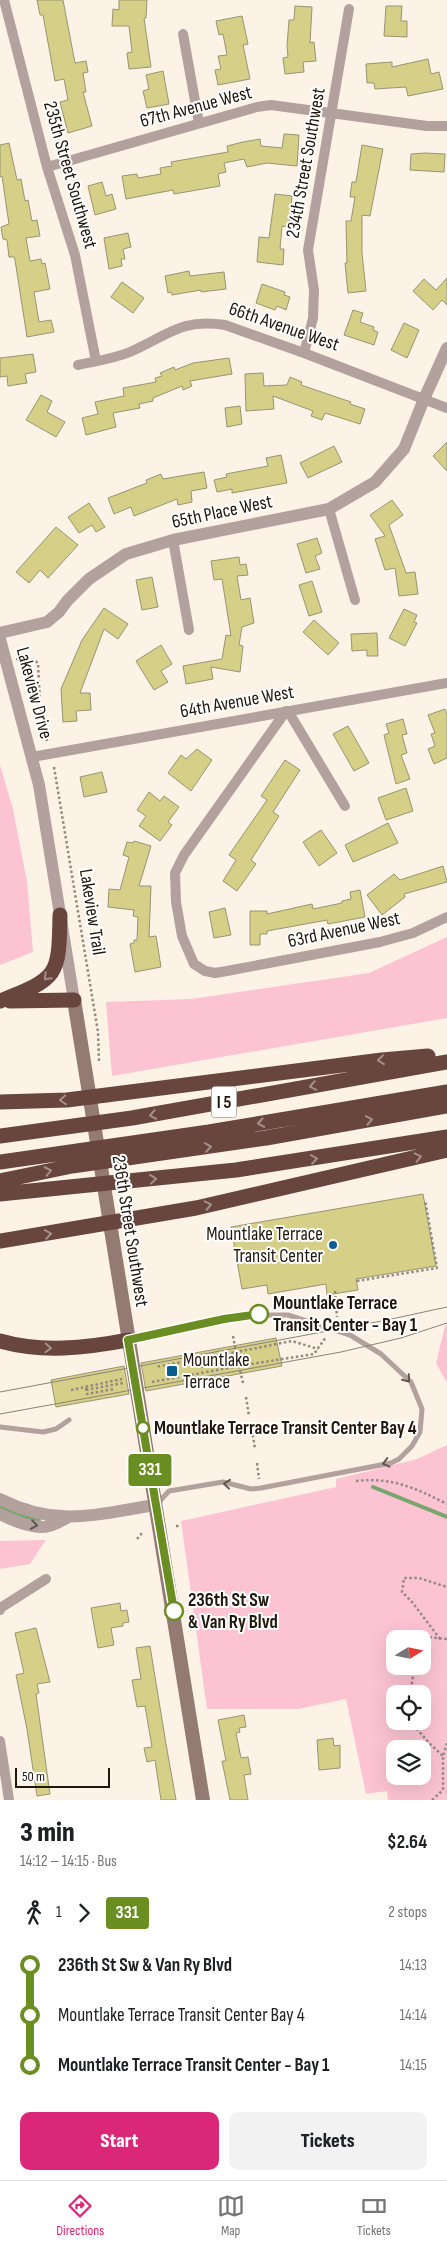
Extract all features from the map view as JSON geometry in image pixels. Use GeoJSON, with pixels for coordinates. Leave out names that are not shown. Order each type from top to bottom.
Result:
{"type":"FeatureCollection","features":[{"type":"Feature","properties":{"kind":"highway"},"geometry":{"type":"LineString","coordinates":[[0,1001],[33,988],[51,974],[59,954],[60,915]]}},
{"type":"Feature","properties":{"kind":"highway"},"geometry":{"type":"LineString","coordinates":[[0,1001],[74,1000]]}},
{"type":"Feature","properties":{"kind":"highway"},"geometry":{"type":"LineString","coordinates":[[0,1102],[67,1100],[382,1060],[447,1055]]}},
{"type":"Feature","properties":{"kind":"highway","name":"I 5"},"geometry":{"type":"LineString","coordinates":[[0,1136],[132,1118],[447,1062]]}},
{"type":"Feature","properties":{"kind":"highway"},"geometry":{"type":"LineString","coordinates":[[0,1162],[209,1132],[447,1092]]}},
{"type":"Feature","properties":{"kind":"highway"},"geometry":{"type":"LineString","coordinates":[[0,1181],[72,1166],[266,1138],[447,1106]]}},
{"type":"Feature","properties":{"kind":"highway"},"geometry":{"type":"LineString","coordinates":[[0,1194],[236,1170],[447,1137]]}},
{"type":"Feature","properties":{"kind":"highway"},"geometry":{"type":"LineString","coordinates":[[0,1241],[196,1208],[447,1150]]}},
{"type":"Feature","properties":{"kind":"highway"},"geometry":{"type":"LineString","coordinates":[[0,1341],[27,1346],[70,1348],[128,1340]]}},
{"type":"Feature","properties":{"kind":"main road","name":"236th Street Southwest"},"geometry":{"type":"LineString","coordinates":[[74,1000],[203,1800]]}},
{"type":"Feature","properties":{"kind":"street","name":"235th Street Southwest"},"geometry":{"type":"LineString","coordinates":[[4,0],[47,167],[75,255],[96,361]]}},
{"type":"Feature","properties":{"kind":"street","name":"234th Street Southwest"},"geometry":{"type":"LineString","coordinates":[[304,353],[312,318],[314,290],[308,250],[349,9]]}},
{"type":"Feature","properties":{"kind":"street"},"geometry":{"type":"LineString","coordinates":[[183,34],[199,123]]}},
{"type":"Feature","properties":{"kind":"street","name":"67th Avenue West"},"geometry":{"type":"LineString","coordinates":[[47,167],[199,123],[271,105],[427,126],[447,126]]}},
{"type":"Feature","properties":{"kind":"street","name":"66th Avenue West"},"geometry":{"type":"LineString","coordinates":[[78,365],[129,352],[172,330],[200,323],[224,325],[304,353],[447,408]]}},
{"type":"Feature","properties":{"kind":"street"},"geometry":{"type":"LineString","coordinates":[[424,399],[447,348]]}},
{"type":"Feature","properties":{"kind":"street","name":"65th Place West"},"geometry":{"type":"LineString","coordinates":[[0,633],[47,622],[56,615],[67,600],[88,579],[126,554],[173,540],[329,509],[375,482],[404,449],[424,399]]}},
{"type":"Feature","properties":{"kind":"street"},"geometry":{"type":"LineString","coordinates":[[329,509],[355,600]]}},
{"type":"Feature","properties":{"kind":"street"},"geometry":{"type":"LineString","coordinates":[[173,540],[189,630]]}},
{"type":"Feature","properties":{"kind":"street","name":"Lakeview Drive"},"geometry":{"type":"LineString","coordinates":[[0,639],[32,757]]}},
{"type":"Feature","properties":{"kind":"street","name":"64th Avenue West"},"geometry":{"type":"LineString","coordinates":[[32,757],[447,682]]}},
{"type":"Feature","properties":{"kind":"street"},"geometry":{"type":"LineString","coordinates":[[287,711],[345,806]]}},
{"type":"Feature","properties":{"kind":"street","name":"63rd Avenue West"},"geometry":{"type":"LineString","coordinates":[[287,711],[214,811],[184,855],[175,874],[176,902],[182,936],[194,964],[205,971],[216,973],[246,968],[401,937],[447,917]]}},
{"type":"Feature","properties":{"kind":"street","name":"236th Street Southwest"},"geometry":{"type":"LineString","coordinates":[[32,757],[39,785],[74,1000]]}},
{"type":"Feature","properties":{"kind":"street"},"geometry":{"type":"LineString","coordinates":[[0,1499],[22,1508],[68,1518],[156,1505]]}},
{"type":"Feature","properties":{"kind":"street"},"geometry":{"type":"LineString","coordinates":[[0,1514],[14,1521],[42,1526],[49,1526],[68,1518]]}},
{"type":"Feature","properties":{"kind":"street"},"geometry":{"type":"LineString","coordinates":[[0,1610],[46,1580]]}},
{"type":"Feature","properties":{"kind":"street"},"geometry":{"type":"LineString","coordinates":[[0,1741],[9,1800]]}},
{"type":"Feature","properties":{"kind":"lane"},"geometry":{"type":"LineString","coordinates":[[128,1340],[224,1319],[259,1314],[273,1314],[316,1323],[350,1335],[371,1347],[395,1365],[411,1382],[422,1409],[420,1432],[412,1446],[391,1463],[261,1488],[252,1489],[223,1482],[170,1492],[156,1505]]}},
{"type":"Feature","properties":{"kind":"lane"},"geometry":{"type":"LineString","coordinates":[[0,1427],[43,1432],[56,1430],[69,1420]]}},
{"type":"Feature","properties":{"kind":"path"},"geometry":{"type":"LineString","coordinates":[[24,659],[38,662],[40,703],[47,741]]}},
{"type":"Feature","properties":{"kind":"path","name":"Lakeview Trail"},"geometry":{"type":"LineString","coordinates":[[54,767],[98,1032],[99,1062]]}},
{"type":"Feature","properties":{"kind":"path"},"geometry":{"type":"LineString","coordinates":[[356,1281],[437,1268],[425,1200]]}},
{"type":"Feature","properties":{"kind":"path"},"geometry":{"type":"LineString","coordinates":[[129,1244],[131,1252]]}},
{"type":"Feature","properties":{"kind":"path"},"geometry":{"type":"LineString","coordinates":[[335,1291],[337,1317]]}},
{"type":"Feature","properties":{"kind":"path"},"geometry":{"type":"LineString","coordinates":[[232,1336],[243,1383]]}},
{"type":"Feature","properties":{"kind":"path"},"geometry":{"type":"LineString","coordinates":[[152,1382],[314,1354],[326,1337]]}},
{"type":"Feature","properties":{"kind":"path"},"geometry":{"type":"LineString","coordinates":[[155,1367],[292,1341],[318,1349]]}},
{"type":"Feature","properties":{"kind":"path"},"geometry":{"type":"LineString","coordinates":[[201,1366],[247,1357]]}},
{"type":"Feature","properties":{"kind":"path"},"geometry":{"type":"LineString","coordinates":[[71,1390],[123,1381]]}},
{"type":"Feature","properties":{"kind":"path"},"geometry":{"type":"LineString","coordinates":[[86,1388],[87,1394],[114,1389]]}},
{"type":"Feature","properties":{"kind":"path"},"geometry":{"type":"LineString","coordinates":[[246,1397],[249,1416]]}},
{"type":"Feature","properties":{"kind":"path"},"geometry":{"type":"LineString","coordinates":[[252,1430],[255,1449]]}},
{"type":"Feature","properties":{"kind":"path"},"geometry":{"type":"LineString","coordinates":[[257,1463],[259,1476]]}},
{"type":"Feature","properties":{"kind":"path"},"geometry":{"type":"LineString","coordinates":[[127,1478],[132,1480]]}},
{"type":"Feature","properties":{"kind":"path"},"geometry":{"type":"LineString","coordinates":[[356,1481],[377,1478],[406,1486],[447,1504]]}},
{"type":"Feature","properties":{"kind":"path"},"geometry":{"type":"LineString","coordinates":[[137,1539],[142,1533]]}},
{"type":"Feature","properties":{"kind":"path"},"geometry":{"type":"LineString","coordinates":[[440,1639],[402,1592],[404,1578],[419,1578],[447,1587]]}},
{"type":"Feature","properties":{"kind":"path"},"geometry":{"type":"LineString","coordinates":[[431,1638],[447,1639]]}},
{"type":"Feature","properties":{"kind":"path"},"geometry":{"type":"LineString","coordinates":[[418,1730],[443,1756]]}},
{"type":"Feature","properties":{"kind":"path"},"geometry":{"type":"LineString","coordinates":[[432,1800],[443,1790],[443,1756],[447,1743]]}},
{"type":"Feature","properties":{"kind":"shaded area"},"geometry":{"type":"Polygon","coordinates":[[[0,765],[13,809],[27,882],[33,952],[0,965],[0,765]]]}},
{"type":"Feature","properties":{"kind":"shaded area"},"geometry":{"type":"Polygon","coordinates":[[[447,937],[447,1018],[112,1076],[106,1002],[191,999],[369,973],[447,937]]]}},
{"type":"Feature","properties":{"kind":"shaded area"},"geometry":{"type":"Polygon","coordinates":[[[447,1325],[447,1383],[436,1363],[445,1326],[447,1325]]]}},
{"type":"Feature","properties":{"kind":"shaded area"},"geometry":{"type":"Polygon","coordinates":[[[447,1445],[447,1800],[388,1800],[387,1791],[366,1794],[346,1699],[298,1709],[207,1709],[181,1521],[336,1487],[336,1479],[417,1459],[447,1445]]]}},
{"type":"Feature","properties":{"kind":"shaded area"},"geometry":{"type":"Polygon","coordinates":[[[46,1540],[30,1564],[0,1569],[0,1541],[46,1540]]]}},
{"type":"Feature","properties":{"kind":"building"},"geometry":{"type":"Polygon","coordinates":[[[37,0],[63,0],[75,63],[86,61],[88,72],[83,73],[86,92],[83,92],[92,126],[68,133],[60,102],[68,100],[64,79],[55,81],[43,15],[40,15],[37,0]]]}},
{"type":"Feature","properties":{"kind":"building"},"geometry":{"type":"Polygon","coordinates":[[[119,0],[147,0],[146,18],[144,18],[151,67],[129,69],[127,53],[132,52],[129,26],[112,26],[113,9],[119,10],[119,0]]]}},
{"type":"Feature","properties":{"kind":"building"},"geometry":{"type":"Polygon","coordinates":[[[295,6],[312,7],[310,43],[314,42],[316,61],[303,62],[304,72],[285,74],[283,58],[288,57],[289,20],[294,20],[295,6]]]}},
{"type":"Feature","properties":{"kind":"building"},"geometry":{"type":"Polygon","coordinates":[[[386,6],[402,6],[401,21],[407,21],[407,37],[384,36],[386,6]]]}},
{"type":"Feature","properties":{"kind":"building"},"geometry":{"type":"Polygon","coordinates":[[[242,16],[248,44],[243,45],[250,79],[218,85],[215,70],[221,69],[218,56],[227,55],[223,34],[219,35],[216,21],[242,16]]]}},
{"type":"Feature","properties":{"kind":"building"},"geometry":{"type":"Polygon","coordinates":[[[428,59],[431,74],[439,72],[443,89],[408,96],[406,87],[375,89],[374,83],[367,83],[366,64],[392,62],[392,67],[428,59]]]}},
{"type":"Feature","properties":{"kind":"building"},"geometry":{"type":"Polygon","coordinates":[[[163,71],[169,104],[147,108],[143,91],[149,89],[146,75],[163,71]]]}},
{"type":"Feature","properties":{"kind":"building"},"geometry":{"type":"Polygon","coordinates":[[[284,134],[299,135],[297,166],[267,163],[247,167],[244,159],[224,163],[226,172],[218,174],[220,186],[174,194],[173,190],[126,199],[122,176],[137,174],[138,178],[161,174],[160,168],[172,166],[171,162],[228,152],[227,146],[260,139],[261,146],[282,148],[284,134]]]}},
{"type":"Feature","properties":{"kind":"building"},"geometry":{"type":"Polygon","coordinates":[[[9,143],[17,180],[21,179],[25,201],[28,200],[32,221],[37,220],[40,236],[26,238],[30,261],[41,259],[42,264],[45,263],[50,289],[34,292],[39,322],[51,320],[54,332],[27,337],[15,260],[14,257],[9,257],[7,240],[3,239],[1,227],[9,224],[2,176],[0,177],[0,145],[9,143]]]}},
{"type":"Feature","properties":{"kind":"building"},"geometry":{"type":"Polygon","coordinates":[[[362,145],[383,149],[370,216],[362,215],[362,253],[366,291],[348,293],[345,263],[347,263],[346,221],[351,221],[355,197],[350,197],[352,182],[356,182],[362,145]]]}},
{"type":"Feature","properties":{"kind":"building"},"geometry":{"type":"Polygon","coordinates":[[[411,154],[445,154],[444,172],[410,170],[411,154]]]}},
{"type":"Feature","properties":{"kind":"building"},"geometry":{"type":"Polygon","coordinates":[[[102,182],[106,196],[112,194],[116,209],[95,215],[88,186],[102,182]]]}},
{"type":"Feature","properties":{"kind":"building"},"geometry":{"type":"Polygon","coordinates":[[[275,194],[292,196],[289,227],[282,226],[280,249],[284,249],[283,265],[257,262],[259,237],[269,238],[275,194]]]}},
{"type":"Feature","properties":{"kind":"building"},"geometry":{"type":"Polygon","coordinates":[[[128,233],[131,247],[123,249],[125,259],[121,259],[122,266],[109,269],[104,238],[128,233]]]}},
{"type":"Feature","properties":{"kind":"building"},"geometry":{"type":"Polygon","coordinates":[[[189,271],[190,276],[224,272],[226,289],[201,292],[201,290],[172,295],[171,292],[168,293],[165,276],[189,271]]]}},
{"type":"Feature","properties":{"kind":"building"},"geometry":{"type":"Polygon","coordinates":[[[447,278],[447,305],[442,300],[433,310],[413,291],[424,279],[436,290],[447,278]]]}},
{"type":"Feature","properties":{"kind":"building"},"geometry":{"type":"Polygon","coordinates":[[[122,282],[144,298],[133,313],[111,297],[122,282]]]}},
{"type":"Feature","properties":{"kind":"building"},"geometry":{"type":"Polygon","coordinates":[[[262,284],[285,292],[284,295],[290,297],[286,310],[277,306],[275,310],[256,303],[262,284]]]}},
{"type":"Feature","properties":{"kind":"building"},"geometry":{"type":"Polygon","coordinates":[[[353,310],[363,313],[360,322],[374,327],[373,330],[378,332],[374,345],[344,335],[353,310]]]}},
{"type":"Feature","properties":{"kind":"building"},"geometry":{"type":"Polygon","coordinates":[[[404,323],[419,330],[407,358],[391,350],[404,323]]]}},
{"type":"Feature","properties":{"kind":"building"},"geometry":{"type":"Polygon","coordinates":[[[33,354],[36,372],[25,374],[27,383],[8,386],[7,376],[0,377],[0,358],[33,354]]]}},
{"type":"Feature","properties":{"kind":"building"},"geometry":{"type":"Polygon","coordinates":[[[229,358],[232,374],[190,381],[192,386],[183,390],[182,386],[153,398],[153,401],[139,404],[140,408],[113,413],[116,427],[86,435],[82,418],[98,414],[95,402],[124,396],[123,388],[156,382],[155,378],[162,376],[160,373],[174,367],[175,370],[193,363],[229,358]]]}},
{"type":"Feature","properties":{"kind":"building"},"geometry":{"type":"Polygon","coordinates":[[[263,373],[264,386],[287,385],[290,377],[302,382],[301,385],[351,402],[350,404],[365,409],[360,424],[325,413],[322,420],[311,416],[313,411],[273,396],[274,409],[246,411],[245,374],[263,373]]]}},
{"type":"Feature","properties":{"kind":"building"},"geometry":{"type":"Polygon","coordinates":[[[41,395],[52,401],[47,412],[65,422],[56,437],[26,420],[41,395]]]}},
{"type":"Feature","properties":{"kind":"building"},"geometry":{"type":"Polygon","coordinates":[[[240,406],[242,424],[227,427],[225,408],[240,406]]]}},
{"type":"Feature","properties":{"kind":"building"},"geometry":{"type":"Polygon","coordinates":[[[447,442],[447,471],[433,456],[447,442]]]}},
{"type":"Feature","properties":{"kind":"building"},"geometry":{"type":"Polygon","coordinates":[[[334,446],[342,462],[308,478],[300,463],[334,446]]]}},
{"type":"Feature","properties":{"kind":"building"},"geometry":{"type":"Polygon","coordinates":[[[281,455],[287,483],[232,493],[232,489],[217,492],[214,480],[227,477],[226,474],[268,466],[266,458],[281,455]]]}},
{"type":"Feature","properties":{"kind":"building"},"geometry":{"type":"Polygon","coordinates":[[[204,472],[207,488],[191,491],[192,502],[178,505],[177,499],[134,516],[131,507],[114,514],[108,498],[147,483],[146,480],[161,474],[163,479],[204,472]]]}},
{"type":"Feature","properties":{"kind":"building"},"geometry":{"type":"Polygon","coordinates":[[[392,500],[403,515],[389,525],[406,573],[415,572],[418,594],[399,596],[395,568],[385,570],[375,539],[385,536],[370,515],[392,500]]]}},
{"type":"Feature","properties":{"kind":"building"},"geometry":{"type":"Polygon","coordinates":[[[89,503],[105,527],[96,532],[92,525],[79,533],[68,517],[89,503]]]}},
{"type":"Feature","properties":{"kind":"building"},"geometry":{"type":"Polygon","coordinates":[[[56,527],[78,545],[48,578],[40,570],[29,583],[16,572],[56,527]]]}},
{"type":"Feature","properties":{"kind":"building"},"geometry":{"type":"Polygon","coordinates":[[[317,538],[322,553],[315,556],[320,569],[306,573],[297,544],[317,538]]]}},
{"type":"Feature","properties":{"kind":"building"},"geometry":{"type":"Polygon","coordinates":[[[239,557],[240,565],[246,564],[248,575],[237,576],[241,600],[250,598],[254,623],[242,627],[239,645],[243,646],[240,672],[211,667],[213,679],[186,684],[183,666],[222,659],[226,635],[231,636],[222,579],[214,580],[211,561],[239,557]]]}},
{"type":"Feature","properties":{"kind":"building"},"geometry":{"type":"Polygon","coordinates":[[[152,577],[158,607],[142,610],[136,580],[152,577]]]}},
{"type":"Feature","properties":{"kind":"building"},"geometry":{"type":"Polygon","coordinates":[[[312,581],[322,612],[309,616],[299,585],[312,581]]]}},
{"type":"Feature","properties":{"kind":"building"},"geometry":{"type":"Polygon","coordinates":[[[104,608],[128,624],[118,639],[104,629],[80,693],[90,693],[91,710],[76,711],[77,721],[63,722],[61,689],[82,640],[104,608]]]}},
{"type":"Feature","properties":{"kind":"building"},"geometry":{"type":"Polygon","coordinates":[[[404,609],[417,615],[414,622],[417,623],[405,646],[389,638],[404,609]]]}},
{"type":"Feature","properties":{"kind":"building"},"geometry":{"type":"Polygon","coordinates":[[[314,620],[339,643],[328,655],[303,632],[314,620]]]}},
{"type":"Feature","properties":{"kind":"building"},"geometry":{"type":"Polygon","coordinates":[[[377,633],[378,656],[367,656],[367,650],[352,651],[351,634],[377,633]]]}},
{"type":"Feature","properties":{"kind":"building"},"geometry":{"type":"Polygon","coordinates":[[[161,645],[172,664],[161,671],[168,682],[154,690],[136,661],[161,645]]]}},
{"type":"Feature","properties":{"kind":"building"},"geometry":{"type":"Polygon","coordinates":[[[445,709],[447,714],[447,758],[434,764],[428,749],[435,746],[431,734],[435,733],[428,715],[445,709]]]}},
{"type":"Feature","properties":{"kind":"building"},"geometry":{"type":"Polygon","coordinates":[[[403,719],[407,734],[402,735],[407,753],[401,755],[410,779],[396,784],[384,735],[389,733],[386,724],[403,719]]]}},
{"type":"Feature","properties":{"kind":"building"},"geometry":{"type":"Polygon","coordinates":[[[348,726],[369,763],[354,771],[333,734],[348,726]]]}},
{"type":"Feature","properties":{"kind":"building"},"geometry":{"type":"Polygon","coordinates":[[[197,749],[212,760],[191,791],[168,773],[181,755],[186,759],[197,749]]]}},
{"type":"Feature","properties":{"kind":"building"},"geometry":{"type":"Polygon","coordinates":[[[285,760],[300,770],[273,812],[279,816],[251,860],[256,864],[237,891],[223,881],[236,860],[229,855],[267,800],[261,796],[285,760]]]}},
{"type":"Feature","properties":{"kind":"building"},"geometry":{"type":"Polygon","coordinates":[[[102,772],[107,792],[84,797],[80,777],[102,772]]]}},
{"type":"Feature","properties":{"kind":"building"},"geometry":{"type":"Polygon","coordinates":[[[406,788],[413,811],[386,820],[378,798],[406,788]]]}},
{"type":"Feature","properties":{"kind":"building"},"geometry":{"type":"Polygon","coordinates":[[[149,792],[160,801],[164,796],[179,807],[168,822],[172,825],[160,841],[139,826],[146,816],[137,810],[149,792]]]}},
{"type":"Feature","properties":{"kind":"building"},"geometry":{"type":"Polygon","coordinates":[[[388,823],[398,843],[353,862],[345,845],[388,823]]]}},
{"type":"Feature","properties":{"kind":"building"},"geometry":{"type":"Polygon","coordinates":[[[321,830],[337,853],[319,866],[303,842],[321,830]]]}},
{"type":"Feature","properties":{"kind":"building"},"geometry":{"type":"Polygon","coordinates":[[[134,841],[151,846],[139,886],[151,886],[149,937],[156,936],[161,967],[135,972],[130,944],[137,940],[138,917],[133,916],[134,910],[108,907],[109,889],[120,890],[129,857],[123,855],[127,842],[133,843],[134,841]]]}},
{"type":"Feature","properties":{"kind":"building"},"geometry":{"type":"Polygon","coordinates":[[[443,866],[447,882],[404,894],[405,897],[382,915],[367,895],[394,874],[400,880],[443,866]]]}},
{"type":"Feature","properties":{"kind":"building"},"geometry":{"type":"Polygon","coordinates":[[[360,890],[365,917],[328,924],[327,920],[267,931],[267,934],[260,934],[260,945],[250,945],[250,911],[267,911],[267,914],[312,904],[313,909],[342,903],[342,901],[351,899],[350,892],[360,890]]]}},
{"type":"Feature","properties":{"kind":"building"},"geometry":{"type":"Polygon","coordinates":[[[225,908],[231,935],[214,938],[209,912],[225,908]]]}},
{"type":"Feature","properties":{"kind":"building","name":"Mountlake Terrace Transit Center"},"geometry":{"type":"Polygon","coordinates":[[[423,1194],[436,1266],[356,1279],[358,1290],[327,1295],[326,1284],[268,1294],[267,1285],[242,1289],[231,1227],[423,1194]]]}},
{"type":"Feature","properties":{"kind":"building"},"geometry":{"type":"Polygon","coordinates":[[[276,1338],[282,1366],[146,1391],[141,1363],[276,1338]]]}},
{"type":"Feature","properties":{"kind":"building"},"geometry":{"type":"Polygon","coordinates":[[[124,1366],[129,1394],[56,1407],[51,1380],[124,1366]]]}},
{"type":"Feature","properties":{"kind":"building"},"geometry":{"type":"Polygon","coordinates":[[[120,1603],[121,1611],[127,1610],[129,1622],[123,1623],[123,1626],[111,1628],[114,1645],[98,1648],[91,1608],[120,1603]]]}},
{"type":"Feature","properties":{"kind":"building"},"geometry":{"type":"Polygon","coordinates":[[[36,1628],[50,1682],[37,1684],[39,1693],[36,1694],[50,1794],[37,1796],[27,1729],[16,1675],[24,1673],[15,1633],[36,1628]]]}},
{"type":"Feature","properties":{"kind":"building"},"geometry":{"type":"Polygon","coordinates":[[[150,1646],[176,1800],[161,1800],[155,1760],[147,1762],[144,1748],[152,1747],[145,1706],[137,1707],[132,1680],[141,1679],[136,1648],[150,1646]]]}},
{"type":"Feature","properties":{"kind":"building"},"geometry":{"type":"Polygon","coordinates":[[[244,1715],[246,1727],[239,1728],[240,1732],[236,1733],[241,1758],[248,1757],[251,1774],[244,1775],[248,1800],[230,1800],[222,1761],[226,1761],[218,1720],[244,1715]]]}},
{"type":"Feature","properties":{"kind":"building"},"geometry":{"type":"Polygon","coordinates":[[[333,1738],[334,1746],[340,1745],[340,1768],[319,1770],[317,1740],[333,1738]]]}},
{"type":"Feature","properties":{"kind":"waterway"},"geometry":{"type":"LineString","coordinates":[[373,1487],[447,1517]]}},
{"type":"Feature","properties":{"kind":"waterway"},"geometry":{"type":"LineString","coordinates":[[0,1507],[19,1515],[39,1520]]}},
{"type":"Feature","properties":{"kind":"tram line"},"geometry":{"type":"LineString","coordinates":[[0,1392],[387,1320],[447,1307]]}},
{"type":"Feature","properties":{"kind":"tram line"},"geometry":{"type":"LineString","coordinates":[[0,1414],[341,1352],[401,1338],[447,1323]]}},
{"type":"Feature","properties":{"kind":"bus line","name":"331"},"geometry":{"type":"LineString","coordinates":[[174,1611],[128,1340],[148,1334],[259,1314]]}},
{"type":"Feature","properties":{"kind":"place","name":"Mountlake Terrace Transit Center"},"geometry":{"type":"Point","coordinates":[333,1245]}},
{"type":"Feature","properties":{"kind":"place","name":"Mountlake Terrace Transit Center - Bay 1"},"geometry":{"type":"Point","coordinates":[259,1314]}},
{"type":"Feature","properties":{"kind":"place","name":"Mountlake Terrace"},"geometry":{"type":"Point","coordinates":[172,1371]}},
{"type":"Feature","properties":{"kind":"place","name":"Mountlake Terrace Transit Center Bay 4"},"geometry":{"type":"Point","coordinates":[143,1428]}},
{"type":"Feature","properties":{"kind":"place","name":"236th St Sw & Van Ry Blvd"},"geometry":{"type":"Point","coordinates":[174,1611]}}]}
